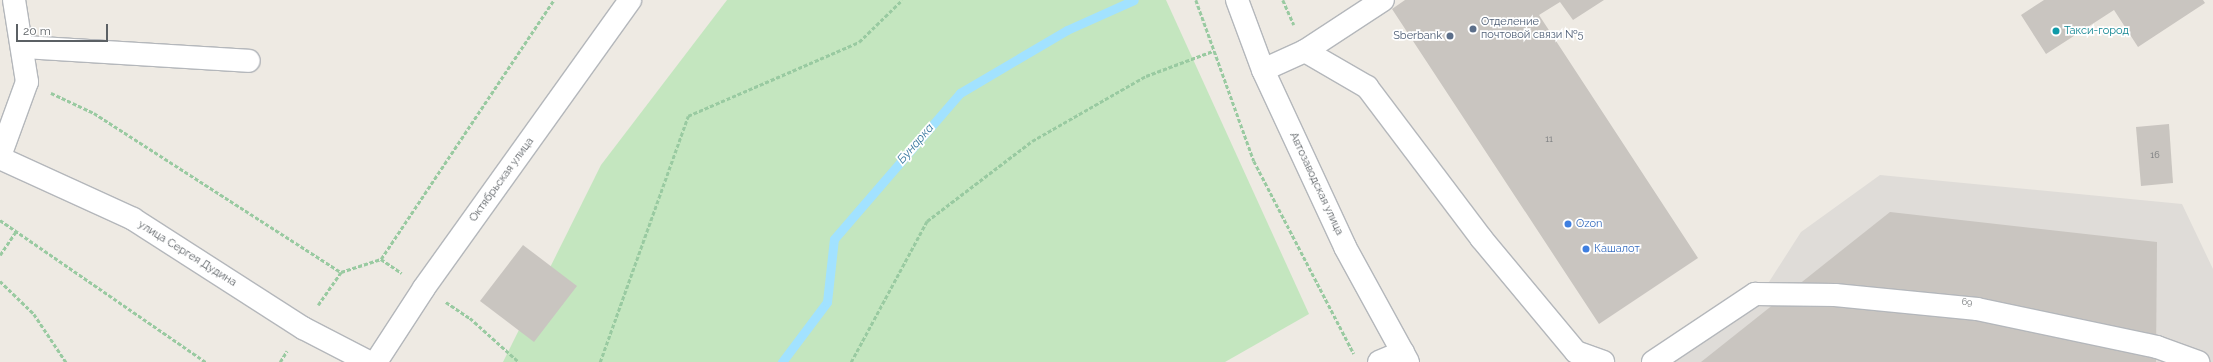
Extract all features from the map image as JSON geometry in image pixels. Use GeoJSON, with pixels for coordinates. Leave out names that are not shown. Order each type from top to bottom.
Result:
{"type":"FeatureCollection","features":[{"type":"Feature","properties":{"kind":"street"},"geometry":{"type":"LineString","coordinates":[[0,157],[27,82],[23,47],[14,0]]}},
{"type":"Feature","properties":{"kind":"street","name":"Октябрьская улица"},"geometry":{"type":"LineString","coordinates":[[376,362],[424,288],[630,0]]}},
{"type":"Feature","properties":{"kind":"street"},"geometry":{"type":"LineString","coordinates":[[1263,70],[1305,51],[1383,0]]}},
{"type":"Feature","properties":{"kind":"street","name":"Автозаводская улица"},"geometry":{"type":"LineString","coordinates":[[1239,5],[1263,70],[1345,247],[1405,357]]}},
{"type":"Feature","properties":{"kind":"street"},"geometry":{"type":"LineString","coordinates":[[23,47],[249,61]]}},
{"type":"Feature","properties":{"kind":"street"},"geometry":{"type":"LineString","coordinates":[[1305,51],[1367,87],[1481,238],[1576,352],[1603,362]]}},
{"type":"Feature","properties":{"kind":"street","name":"улица Сергея Дудина"},"geometry":{"type":"LineString","coordinates":[[0,157],[133,219],[303,328],[369,362]]}},
{"type":"Feature","properties":{"kind":"street"},"geometry":{"type":"LineString","coordinates":[[1653,362],[1755,294],[1835,295],[1977,309],[2157,347],[2198,362]]}},
{"type":"Feature","properties":{"kind":"street"},"geometry":{"type":"LineString","coordinates":[[1379,362],[1405,357]]}},
{"type":"Feature","properties":{"kind":"path"},"geometry":{"type":"LineString","coordinates":[[27,82],[94,113],[341,272],[381,259],[554,0]]}},
{"type":"Feature","properties":{"kind":"path"},"geometry":{"type":"LineString","coordinates":[[600,362],[688,116],[859,42],[902,0]]}},
{"type":"Feature","properties":{"kind":"path"},"geometry":{"type":"LineString","coordinates":[[1196,0],[1213,51],[1254,161],[1358,362]]}},
{"type":"Feature","properties":{"kind":"path"},"geometry":{"type":"LineString","coordinates":[[851,362],[927,221],[1032,141],[1146,76],[1213,51]]}},
{"type":"Feature","properties":{"kind":"path"},"geometry":{"type":"LineString","coordinates":[[0,220],[206,362]]}},
{"type":"Feature","properties":{"kind":"path"},"geometry":{"type":"LineString","coordinates":[[0,255],[16,231]]}},
{"type":"Feature","properties":{"kind":"path"},"geometry":{"type":"LineString","coordinates":[[381,259],[470,318],[520,362]]}},
{"type":"Feature","properties":{"kind":"path"},"geometry":{"type":"LineString","coordinates":[[0,281],[34,314],[66,362]]}},
{"type":"Feature","properties":{"kind":"shaded area"},"geometry":{"type":"Polygon","coordinates":[[[1880,175],[2182,204],[2213,269],[2213,362],[1669,362],[1753,307],[1801,232],[1880,175]]]}},
{"type":"Feature","properties":{"kind":"green space"},"geometry":{"type":"Polygon","coordinates":[[[727,0],[1166,0],[1309,314],[1225,362],[503,362],[601,165],[727,0]]]}},
{"type":"Feature","properties":{"kind":"building"},"geometry":{"type":"Polygon","coordinates":[[[1405,0],[1604,0],[1573,20],[1560,2],[1539,15],[1698,258],[1599,324],[1392,9],[1405,0]]]}},
{"type":"Feature","properties":{"kind":"building","name":"Такси-город"},"geometry":{"type":"Polygon","coordinates":[[[2044,0],[2203,0],[2205,3],[2138,47],[2114,10],[2046,54],[2021,15],[2044,0]]]}},
{"type":"Feature","properties":{"kind":"building"},"geometry":{"type":"Polygon","coordinates":[[[2169,124],[2173,183],[2141,186],[2136,127],[2169,124]]]}},
{"type":"Feature","properties":{"kind":"building"},"geometry":{"type":"Polygon","coordinates":[[[1890,212],[2157,242],[2156,362],[1701,362],[1890,212]]]}},
{"type":"Feature","properties":{"kind":"building"},"geometry":{"type":"Polygon","coordinates":[[[523,245],[577,286],[534,342],[480,301],[523,245]]]}},
{"type":"Feature","properties":{"kind":"waterway","name":"Бунарка"},"geometry":{"type":"LineString","coordinates":[[782,362],[827,302],[834,239],[960,93],[1067,30],[1134,0]]}},
{"type":"Feature","properties":{"kind":"place","name":"Отделение почтовой связи №5"},"geometry":{"type":"Point","coordinates":[1473,29]}},
{"type":"Feature","properties":{"kind":"place","name":"Такси-город"},"geometry":{"type":"Point","coordinates":[2056,31]}},
{"type":"Feature","properties":{"kind":"place","name":"Sberbank"},"geometry":{"type":"Point","coordinates":[1450,36]}},
{"type":"Feature","properties":{"kind":"place","name":"Ozon"},"geometry":{"type":"Point","coordinates":[1568,224]}},
{"type":"Feature","properties":{"kind":"place","name":"Кашалот"},"geometry":{"type":"Point","coordinates":[1586,249]}}]}
